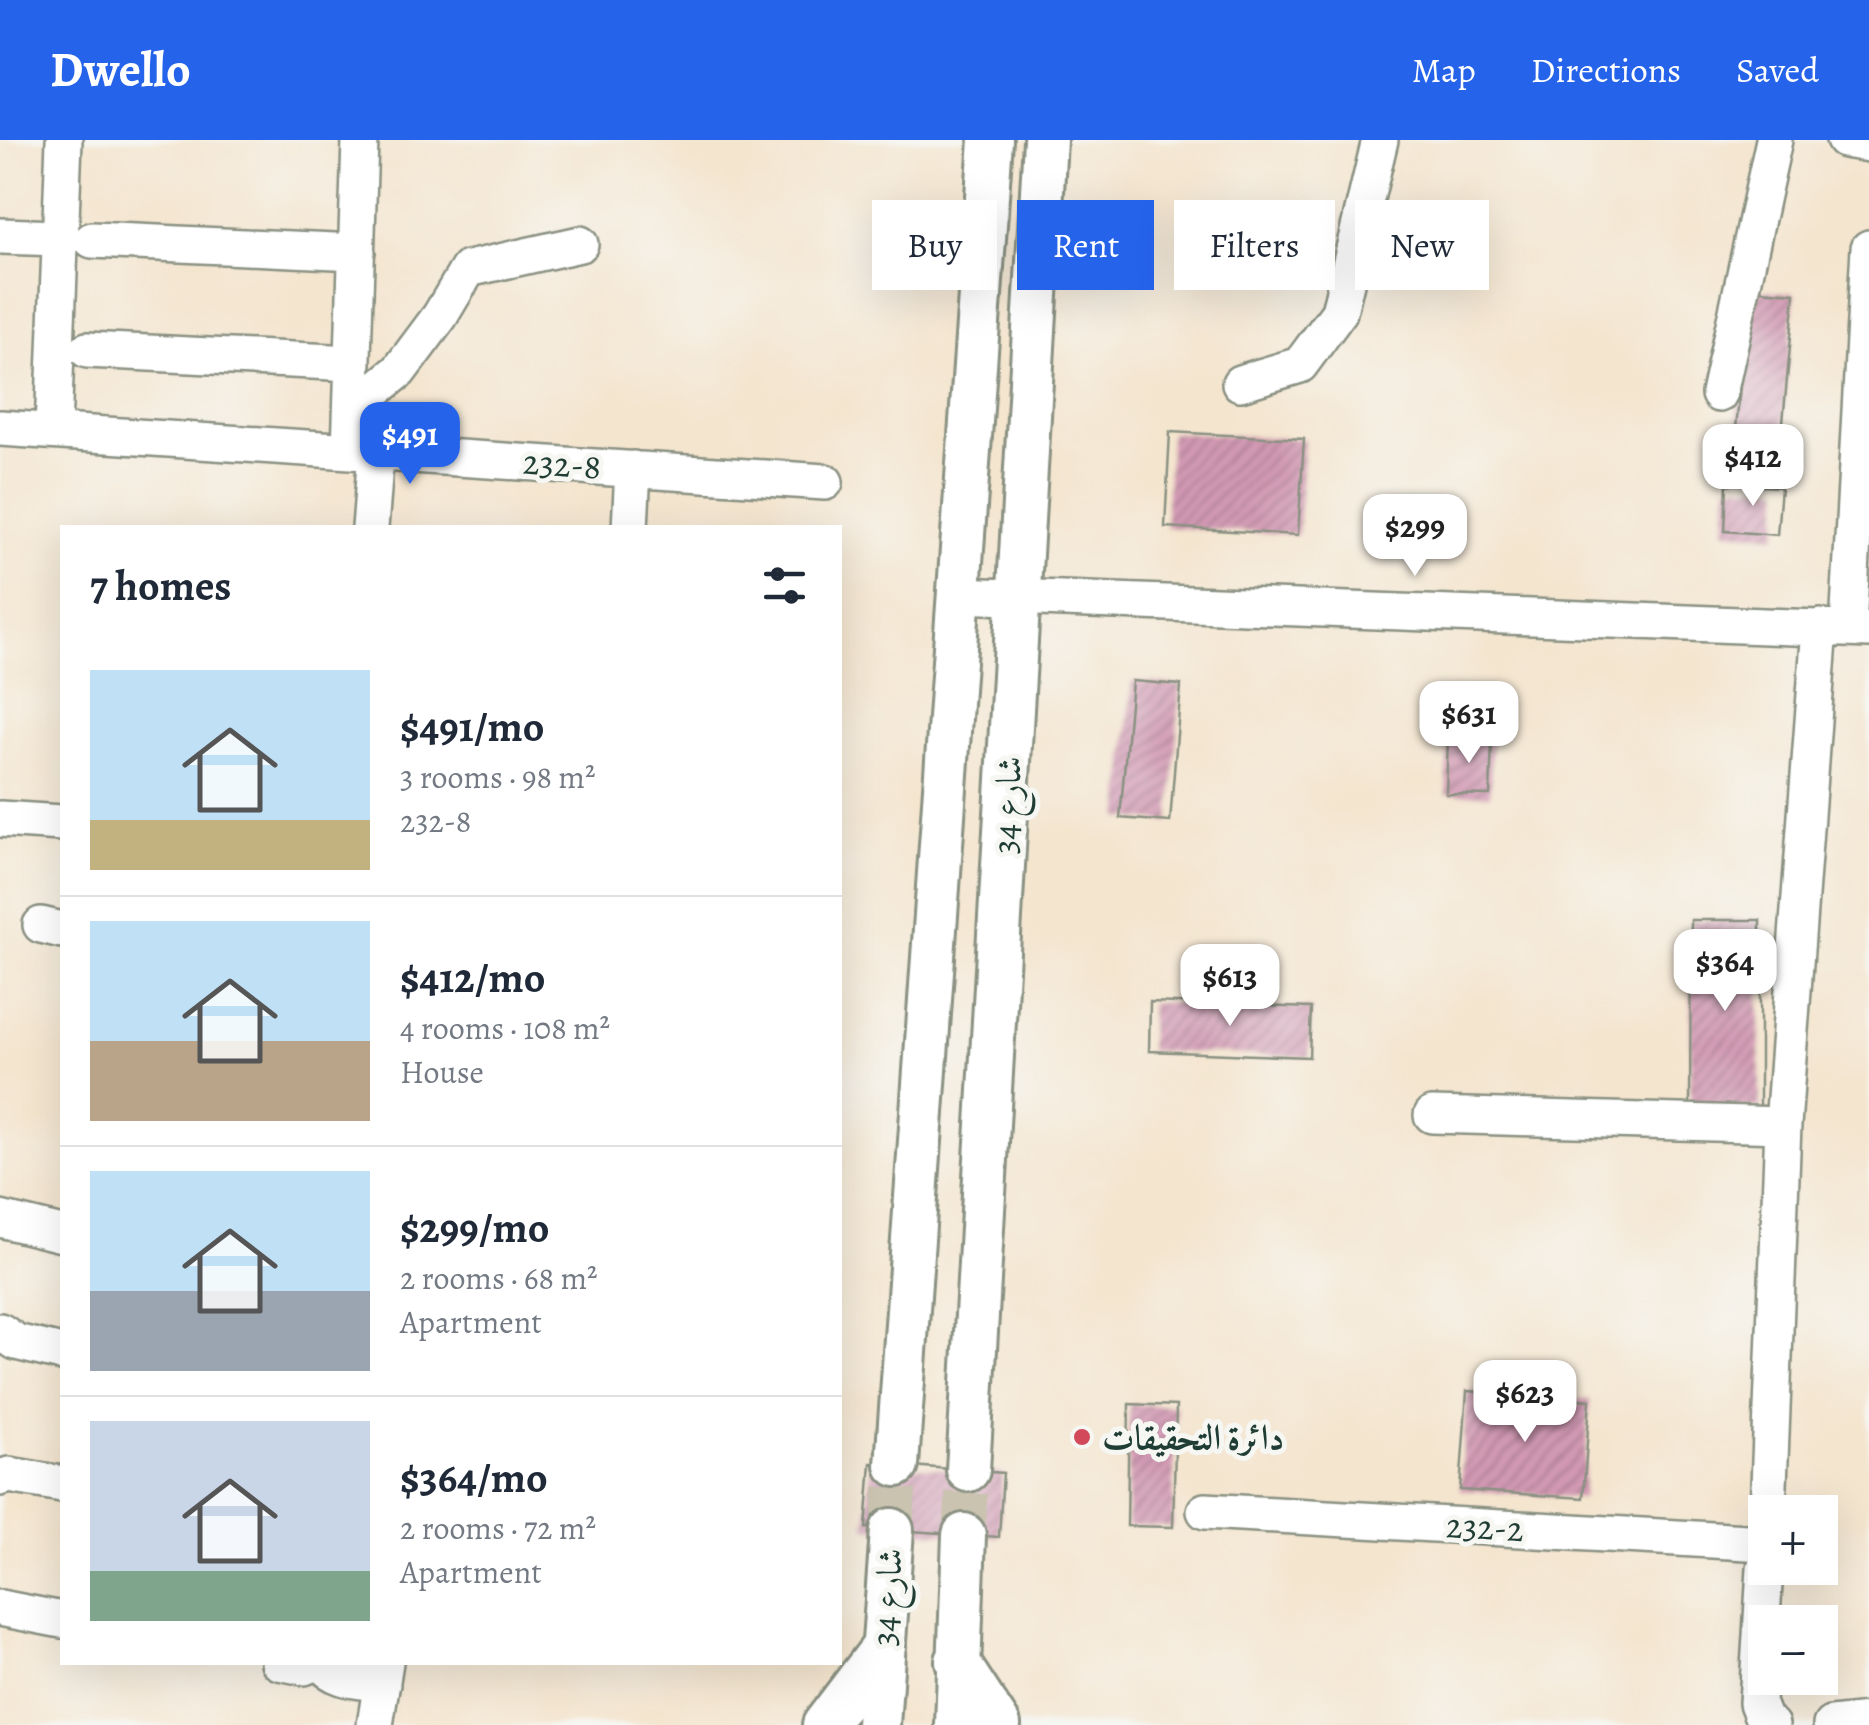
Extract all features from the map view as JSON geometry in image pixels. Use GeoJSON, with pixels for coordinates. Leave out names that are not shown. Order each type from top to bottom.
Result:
{"type":"FeatureCollection","features":[{"type":"Feature","properties":{"kind":"main road","name":"شارع 34"},"geometry":{"type":"LineString","coordinates":[[896,1465],[990,140]]}},
{"type":"Feature","properties":{"kind":"main road","name":"شارع 34"},"geometry":{"type":"LineString","coordinates":[[968,1470],[1044,140]]}},
{"type":"Feature","properties":{"kind":"main road","name":"شارع 34"},"geometry":{"type":"LineString","coordinates":[[878,1725],[892,1530]]}},
{"type":"Feature","properties":{"kind":"main road","name":"شارع 34"},"geometry":{"type":"LineString","coordinates":[[957,1725],[964,1535]]}},
{"type":"Feature","properties":{"kind":"main road"},"geometry":{"type":"LineString","coordinates":[[824,1725],[884,1646]]}},
{"type":"Feature","properties":{"kind":"main road"},"geometry":{"type":"LineString","coordinates":[[957,1661],[998,1725]]}},
{"type":"Feature","properties":{"kind":"street"},"geometry":{"type":"LineString","coordinates":[[53,432],[76,239],[64,140]]}},
{"type":"Feature","properties":{"kind":"street"},"geometry":{"type":"LineString","coordinates":[[338,140],[360,140],[352,408],[363,452],[370,525]]}},
{"type":"Feature","properties":{"kind":"street"},"geometry":{"type":"LineString","coordinates":[[1240,383],[1300,365],[1339,312],[1380,140]]}},
{"type":"Feature","properties":{"kind":"street"},"geometry":{"type":"LineString","coordinates":[[1719,394],[1774,140]]}},
{"type":"Feature","properties":{"kind":"street"},"geometry":{"type":"LineString","coordinates":[[1844,140],[1869,144]]}},
{"type":"Feature","properties":{"kind":"street"},"geometry":{"type":"LineString","coordinates":[[0,236],[357,252]]}},
{"type":"Feature","properties":{"kind":"street"},"geometry":{"type":"LineString","coordinates":[[352,408],[400,371],[468,270],[580,244]]}},
{"type":"Feature","properties":{"kind":"street"},"geometry":{"type":"LineString","coordinates":[[1769,1495],[1784,1125],[1846,629],[1869,248]]}},
{"type":"Feature","properties":{"kind":"street"},"geometry":{"type":"LineString","coordinates":[[87,350],[354,363]]}},
{"type":"Feature","properties":{"kind":"street","name":"232-8"},"geometry":{"type":"LineString","coordinates":[[0,428],[824,482]]}},
{"type":"Feature","properties":{"kind":"street"},"geometry":{"type":"LineString","coordinates":[[630,525],[633,469]]}},
{"type":"Feature","properties":{"kind":"street"},"geometry":{"type":"LineString","coordinates":[[958,595],[1846,629]]}},
{"type":"Feature","properties":{"kind":"street"},"geometry":{"type":"LineString","coordinates":[[0,819],[60,824]]}},
{"type":"Feature","properties":{"kind":"street"},"geometry":{"type":"LineString","coordinates":[[1432,1115],[1784,1125]]}},
{"type":"Feature","properties":{"kind":"street"},"geometry":{"type":"LineString","coordinates":[[0,1219],[60,1234]]}},
{"type":"Feature","properties":{"kind":"street"},"geometry":{"type":"LineString","coordinates":[[0,1331],[16,1342],[60,1353]]}},
{"type":"Feature","properties":{"kind":"street"},"geometry":{"type":"LineString","coordinates":[[0,1478],[9,1475],[60,1484]]}},
{"type":"Feature","properties":{"kind":"street","name":"232-2"},"geometry":{"type":"LineString","coordinates":[[1205,1511],[1748,1542]]}},
{"type":"Feature","properties":{"kind":"street"},"geometry":{"type":"LineString","coordinates":[[1764,1585],[1756,1703],[1770,1725]]}},
{"type":"Feature","properties":{"kind":"street"},"geometry":{"type":"LineString","coordinates":[[0,1608],[60,1620]]}},
{"type":"Feature","properties":{"kind":"street"},"geometry":{"type":"LineString","coordinates":[[321,1665],[340,1677],[383,1673],[375,1725]]}},
{"type":"Feature","properties":{"kind":"street"},"geometry":{"type":"LineString","coordinates":[[1832,1725],[1869,1721]]}},
{"type":"Feature","properties":{"kind":"building"},"geometry":{"type":"Polygon","coordinates":[[[1749,289],[1795,293],[1779,465],[1733,461],[1749,289]]]}},
{"type":"Feature","properties":{"kind":"building"},"geometry":{"type":"Polygon","coordinates":[[[1170,432],[1304,439],[1298,535],[1165,527],[1170,432]]]}},
{"type":"Feature","properties":{"kind":"building"},"geometry":{"type":"Polygon","coordinates":[[[1727,484],[1781,487],[1777,535],[1725,531],[1727,484]]]}},
{"type":"Feature","properties":{"kind":"building"},"geometry":{"type":"Polygon","coordinates":[[[1132,681],[1181,685],[1170,822],[1120,818],[1132,681]]]}},
{"type":"Feature","properties":{"kind":"building"},"geometry":{"type":"Polygon","coordinates":[[[1448,737],[1492,739],[1490,795],[1446,794],[1448,737]]]}},
{"type":"Feature","properties":{"kind":"building"},"geometry":{"type":"Polygon","coordinates":[[[1691,920],[1760,920],[1760,1108],[1690,1108],[1691,920]]]}},
{"type":"Feature","properties":{"kind":"building"},"geometry":{"type":"Polygon","coordinates":[[[1150,1002],[1311,1008],[1309,1057],[1149,1051],[1150,1002]]]}},
{"type":"Feature","properties":{"kind":"building"},"geometry":{"type":"Polygon","coordinates":[[[1467,1391],[1590,1400],[1583,1498],[1460,1490],[1467,1391]]]}},
{"type":"Feature","properties":{"kind":"building"},"geometry":{"type":"Polygon","coordinates":[[[1129,1404],[1176,1406],[1173,1527],[1127,1526],[1129,1404]]]}},
{"type":"Feature","properties":{"kind":"building"},"geometry":{"type":"Polygon","coordinates":[[[871,1463],[1003,1473],[999,1537],[866,1528],[871,1463]]]}},
{"type":"Feature","properties":{"kind":"tunnel"},"geometry":{"type":"LineString","coordinates":[[892,1530],[897,1465]]}},
{"type":"Feature","properties":{"kind":"tunnel"},"geometry":{"type":"LineString","coordinates":[[964,1535],[968,1470]]}},
{"type":"Feature","properties":{"kind":"place","name":"دائرة التحقيقات"},"geometry":{"type":"Point","coordinates":[1082,1437]}}]}
